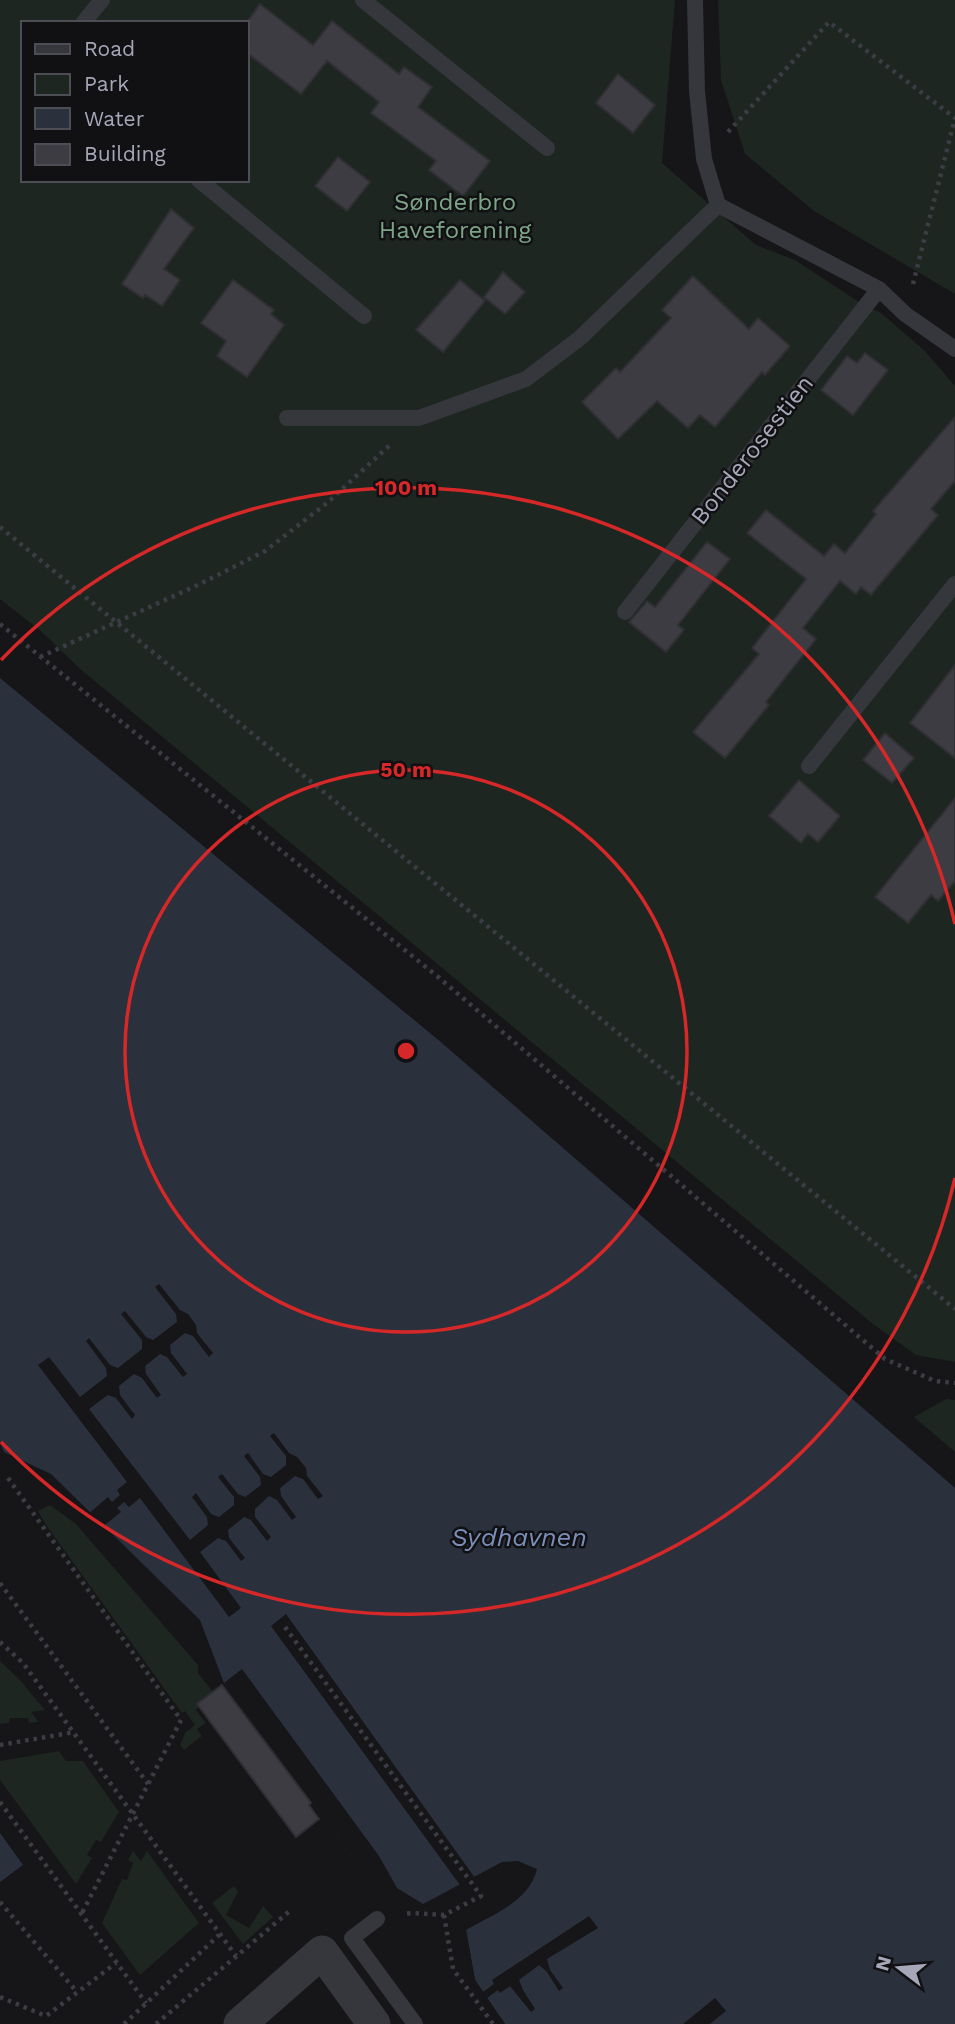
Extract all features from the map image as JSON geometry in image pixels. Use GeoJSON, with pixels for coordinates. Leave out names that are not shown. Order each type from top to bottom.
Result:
{"type":"FeatureCollection","features":[{"type":"Feature","properties":{"kind":"street"},"geometry":{"type":"LineString","coordinates":[[240,2024],[322,1952],[374,2024]]}},
{"type":"Feature","properties":{"kind":"lane"},"geometry":{"type":"LineString","coordinates":[[85,21],[102,0]]}},
{"type":"Feature","properties":{"kind":"lane"},"geometry":{"type":"LineString","coordinates":[[363,0],[547,148]]}},
{"type":"Feature","properties":{"kind":"lane"},"geometry":{"type":"LineString","coordinates":[[695,0],[697,91],[704,159],[718,205],[879,289],[905,314],[955,349]]}},
{"type":"Feature","properties":{"kind":"lane"},"geometry":{"type":"LineString","coordinates":[[201,182],[364,316]]}},
{"type":"Feature","properties":{"kind":"lane"},"geometry":{"type":"LineString","coordinates":[[287,418],[419,418],[526,379],[580,338],[718,205]]}},
{"type":"Feature","properties":{"kind":"lane","name":"Bonderosestien"},"geometry":{"type":"LineString","coordinates":[[625,612],[879,289]]}},
{"type":"Feature","properties":{"kind":"lane"},"geometry":{"type":"LineString","coordinates":[[809,766],[955,584]]}},
{"type":"Feature","properties":{"kind":"lane"},"geometry":{"type":"LineString","coordinates":[[377,1919],[352,1938],[415,2024]]}},
{"type":"Feature","properties":{"kind":"path"},"geometry":{"type":"LineString","coordinates":[[704,159],[829,22],[955,118],[905,314]]}},
{"type":"Feature","properties":{"kind":"path"},"geometry":{"type":"LineString","coordinates":[[40,656],[198,585],[265,551],[327,503],[419,418]]}},
{"type":"Feature","properties":{"kind":"path"},"geometry":{"type":"LineString","coordinates":[[0,527],[955,1309]]}},
{"type":"Feature","properties":{"kind":"path"},"geometry":{"type":"LineString","coordinates":[[0,624],[437,976],[885,1359],[935,1381],[955,1383]]}},
{"type":"Feature","properties":{"kind":"path"},"geometry":{"type":"LineString","coordinates":[[8,1478],[181,1720],[81,1916]]}},
{"type":"Feature","properties":{"kind":"path"},"geometry":{"type":"LineString","coordinates":[[0,1583],[148,1784]]}},
{"type":"Feature","properties":{"kind":"path"},"geometry":{"type":"LineString","coordinates":[[285,1626],[481,1896],[444,1915],[412,1913],[377,1919]]}},
{"type":"Feature","properties":{"kind":"path"},"geometry":{"type":"LineString","coordinates":[[0,1642],[23,1662],[236,1956]]}},
{"type":"Feature","properties":{"kind":"path"},"geometry":{"type":"LineString","coordinates":[[0,1745],[75,1732]]}},
{"type":"Feature","properties":{"kind":"path"},"geometry":{"type":"LineString","coordinates":[[0,1802],[146,2003]]}},
{"type":"Feature","properties":{"kind":"path"},"geometry":{"type":"LineString","coordinates":[[0,1902],[78,1992]]}},
{"type":"Feature","properties":{"kind":"path"},"geometry":{"type":"LineString","coordinates":[[156,2024],[291,1910]]}},
{"type":"Feature","properties":{"kind":"path"},"geometry":{"type":"LineString","coordinates":[[444,1915],[453,1969],[493,2024]]}},
{"type":"Feature","properties":{"kind":"path"},"geometry":{"type":"LineString","coordinates":[[124,2024],[219,1935]]}},
{"type":"Feature","properties":{"kind":"path"},"geometry":{"type":"LineString","coordinates":[[0,1997],[46,2016],[116,1963]]}},
{"type":"Feature","properties":{"kind":"green space","name":"Sønderbro Haveforening"},"geometry":{"type":"Polygon","coordinates":[[[0,0],[675,0],[662,163],[756,245],[795,260],[862,304],[881,313],[925,351],[955,386],[955,1362],[916,1355],[873,1324],[79,668],[42,632],[0,599],[0,0]]]}},
{"type":"Feature","properties":{"kind":"green space"},"geometry":{"type":"Polygon","coordinates":[[[718,0],[955,0],[955,294],[814,211],[745,154],[721,80],[718,0]]]}},
{"type":"Feature","properties":{"kind":"green space"},"geometry":{"type":"Polygon","coordinates":[[[946,1399],[955,1400],[955,1452],[914,1417],[946,1399]]]}},
{"type":"Feature","properties":{"kind":"green space"},"geometry":{"type":"Polygon","coordinates":[[[50,1505],[76,1524],[198,1665],[198,1673],[213,1692],[196,1710],[206,1723],[197,1729],[202,1736],[184,1750],[180,1745],[185,1733],[195,1725],[185,1711],[182,1713],[46,1525],[38,1511],[50,1505]]]}},
{"type":"Feature","properties":{"kind":"green space"},"geometry":{"type":"Polygon","coordinates":[[[0,1661],[45,1710],[31,1712],[39,1722],[29,1723],[28,1718],[10,1718],[9,1723],[0,1724],[0,1661]]]}},
{"type":"Feature","properties":{"kind":"green space"},"geometry":{"type":"Polygon","coordinates":[[[59,1751],[66,1761],[83,1761],[119,1812],[101,1842],[96,1840],[87,1855],[92,1858],[76,1884],[0,1780],[0,1761],[59,1751]]]}},
{"type":"Feature","properties":{"kind":"green space"},"geometry":{"type":"Polygon","coordinates":[[[133,1851],[141,1861],[147,1851],[199,1923],[140,1975],[102,1923],[122,1879],[127,1880],[133,1863],[128,1860],[133,1851]]]}},
{"type":"Feature","properties":{"kind":"green space"},"geometry":{"type":"Polygon","coordinates":[[[234,1886],[238,1892],[226,1915],[249,1928],[263,1906],[273,1917],[243,1944],[212,1903],[234,1886]]]}},
{"type":"Feature","properties":{"kind":"water","name":"Sydhavnen"},"geometry":{"type":"Polygon","coordinates":[[[0,678],[442,1043],[955,1488],[955,2024],[505,2024],[475,1980],[466,1930],[518,1899],[533,1880],[537,1869],[518,1861],[502,1862],[423,1904],[397,1888],[379,1856],[359,1867],[224,1683],[200,1620],[51,1474],[4,1452],[0,1442],[0,678]]]}},
{"type":"Feature","properties":{"kind":"water"},"geometry":{"type":"Polygon","coordinates":[[[0,1833],[23,1865],[0,1882],[0,1833]]]}},
{"type":"Feature","properties":{"kind":"pier"},"geometry":{"type":"Polygon","coordinates":[[[159,1284],[180,1310],[188,1314],[196,1325],[197,1333],[213,1353],[209,1357],[193,1336],[185,1333],[170,1345],[171,1353],[187,1374],[183,1377],[167,1357],[160,1354],[145,1366],[146,1374],[161,1395],[157,1398],[142,1378],[134,1374],[119,1386],[120,1395],[135,1415],[132,1419],[116,1398],[108,1395],[89,1409],[190,1540],[208,1525],[207,1517],[192,1497],[196,1493],[211,1514],[219,1517],[234,1505],[234,1497],[218,1477],[222,1474],[238,1494],[245,1497],[261,1485],[260,1477],[244,1456],[248,1453],[263,1474],[271,1477],[286,1465],[286,1456],[270,1436],[274,1433],[289,1453],[297,1457],[306,1468],[307,1476],[323,1496],[318,1499],[303,1479],[295,1476],[280,1488],[281,1496],[296,1517],[292,1520],[277,1500],[269,1496],[255,1509],[255,1517],[271,1537],[267,1541],[251,1520],[244,1517],[228,1530],[229,1538],[245,1558],[241,1561],[226,1541],[218,1538],[200,1552],[241,1608],[229,1617],[140,1498],[129,1507],[124,1502],[117,1508],[121,1512],[101,1528],[87,1515],[108,1497],[112,1502],[120,1495],[117,1490],[127,1482],[38,1365],[49,1357],[80,1397],[107,1376],[106,1368],[86,1341],[89,1338],[110,1365],[118,1368],[142,1349],[142,1340],[121,1314],[125,1311],[146,1337],[153,1340],[177,1322],[176,1314],[155,1287],[159,1284]]]}},
{"type":"Feature","properties":{"kind":"pier"},"geometry":{"type":"Polygon","coordinates":[[[286,1614],[475,1878],[460,1885],[271,1626],[286,1614]]]}},
{"type":"Feature","properties":{"kind":"pier"},"geometry":{"type":"Polygon","coordinates":[[[242,1669],[379,1856],[359,1867],[224,1683],[242,1669]]]}},
{"type":"Feature","properties":{"kind":"pier"},"geometry":{"type":"Polygon","coordinates":[[[589,1916],[598,1928],[547,1959],[550,1970],[563,1988],[559,1991],[539,1965],[519,1980],[535,2009],[531,2012],[510,1986],[487,1998],[505,2024],[501,2024],[471,1981],[463,1932],[466,1930],[475,1980],[483,1992],[494,1984],[492,1980],[589,1916]]]}},
{"type":"Feature","properties":{"kind":"pier"},"geometry":{"type":"Polygon","coordinates":[[[715,1998],[726,2011],[710,2024],[683,2024],[715,1998]]]}},
{"type":"Feature","properties":{"kind":"building"},"geometry":{"type":"Polygon","coordinates":[[[260,4],[313,45],[332,21],[399,74],[404,67],[432,87],[418,107],[490,161],[463,196],[429,170],[436,161],[371,113],[379,102],[327,61],[301,94],[248,54],[248,21],[260,4]]]}},
{"type":"Feature","properties":{"kind":"building"},"geometry":{"type":"Polygon","coordinates":[[[618,74],[655,105],[633,133],[596,103],[618,74]]]}},
{"type":"Feature","properties":{"kind":"building"},"geometry":{"type":"Polygon","coordinates":[[[338,157],[370,182],[347,211],[315,186],[338,157]]]}},
{"type":"Feature","properties":{"kind":"building"},"geometry":{"type":"Polygon","coordinates":[[[171,209],[194,228],[164,269],[180,280],[162,306],[145,295],[143,298],[122,284],[171,209]]]}},
{"type":"Feature","properties":{"kind":"building"},"geometry":{"type":"Polygon","coordinates":[[[503,272],[525,292],[505,314],[484,297],[503,272]]]}},
{"type":"Feature","properties":{"kind":"building"},"geometry":{"type":"Polygon","coordinates":[[[693,276],[749,329],[758,318],[790,346],[765,375],[762,372],[715,427],[700,415],[688,428],[657,401],[618,439],[582,402],[616,368],[620,372],[671,318],[662,310],[693,276]]]}},
{"type":"Feature","properties":{"kind":"building"},"geometry":{"type":"Polygon","coordinates":[[[233,280],[274,310],[271,314],[284,325],[247,377],[217,356],[226,341],[201,323],[233,280]]]}},
{"type":"Feature","properties":{"kind":"building"},"geometry":{"type":"Polygon","coordinates":[[[460,280],[485,301],[443,352],[416,330],[460,280]]]}},
{"type":"Feature","properties":{"kind":"building"},"geometry":{"type":"Polygon","coordinates":[[[865,353],[888,370],[853,415],[821,390],[847,356],[857,363],[865,353]]]}},
{"type":"Feature","properties":{"kind":"building"},"geometry":{"type":"Polygon","coordinates":[[[955,417],[955,481],[931,509],[938,515],[871,595],[861,587],[856,594],[840,581],[803,628],[816,639],[766,702],[769,705],[725,758],[693,732],[759,654],[752,648],[806,579],[747,533],[766,510],[824,556],[834,544],[845,553],[876,514],[873,511],[955,417]]]}},
{"type":"Feature","properties":{"kind":"building"},"geometry":{"type":"Polygon","coordinates":[[[707,542],[730,559],[678,625],[684,630],[666,652],[629,622],[647,601],[655,607],[707,542]]]}},
{"type":"Feature","properties":{"kind":"building"},"geometry":{"type":"Polygon","coordinates":[[[955,665],[955,758],[910,723],[955,665]]]}},
{"type":"Feature","properties":{"kind":"building"},"geometry":{"type":"Polygon","coordinates":[[[885,733],[914,758],[892,783],[863,760],[885,733]]]}},
{"type":"Feature","properties":{"kind":"building"},"geometry":{"type":"Polygon","coordinates":[[[799,780],[840,816],[818,842],[808,834],[801,843],[769,816],[799,780]]]}},
{"type":"Feature","properties":{"kind":"building"},"geometry":{"type":"Polygon","coordinates":[[[955,798],[955,881],[938,901],[931,895],[908,923],[875,897],[955,798]]]}},
{"type":"Feature","properties":{"kind":"building"},"geometry":{"type":"Polygon","coordinates":[[[222,1685],[311,1803],[309,1805],[319,1819],[296,1837],[197,1704],[222,1685]]]}}]}
